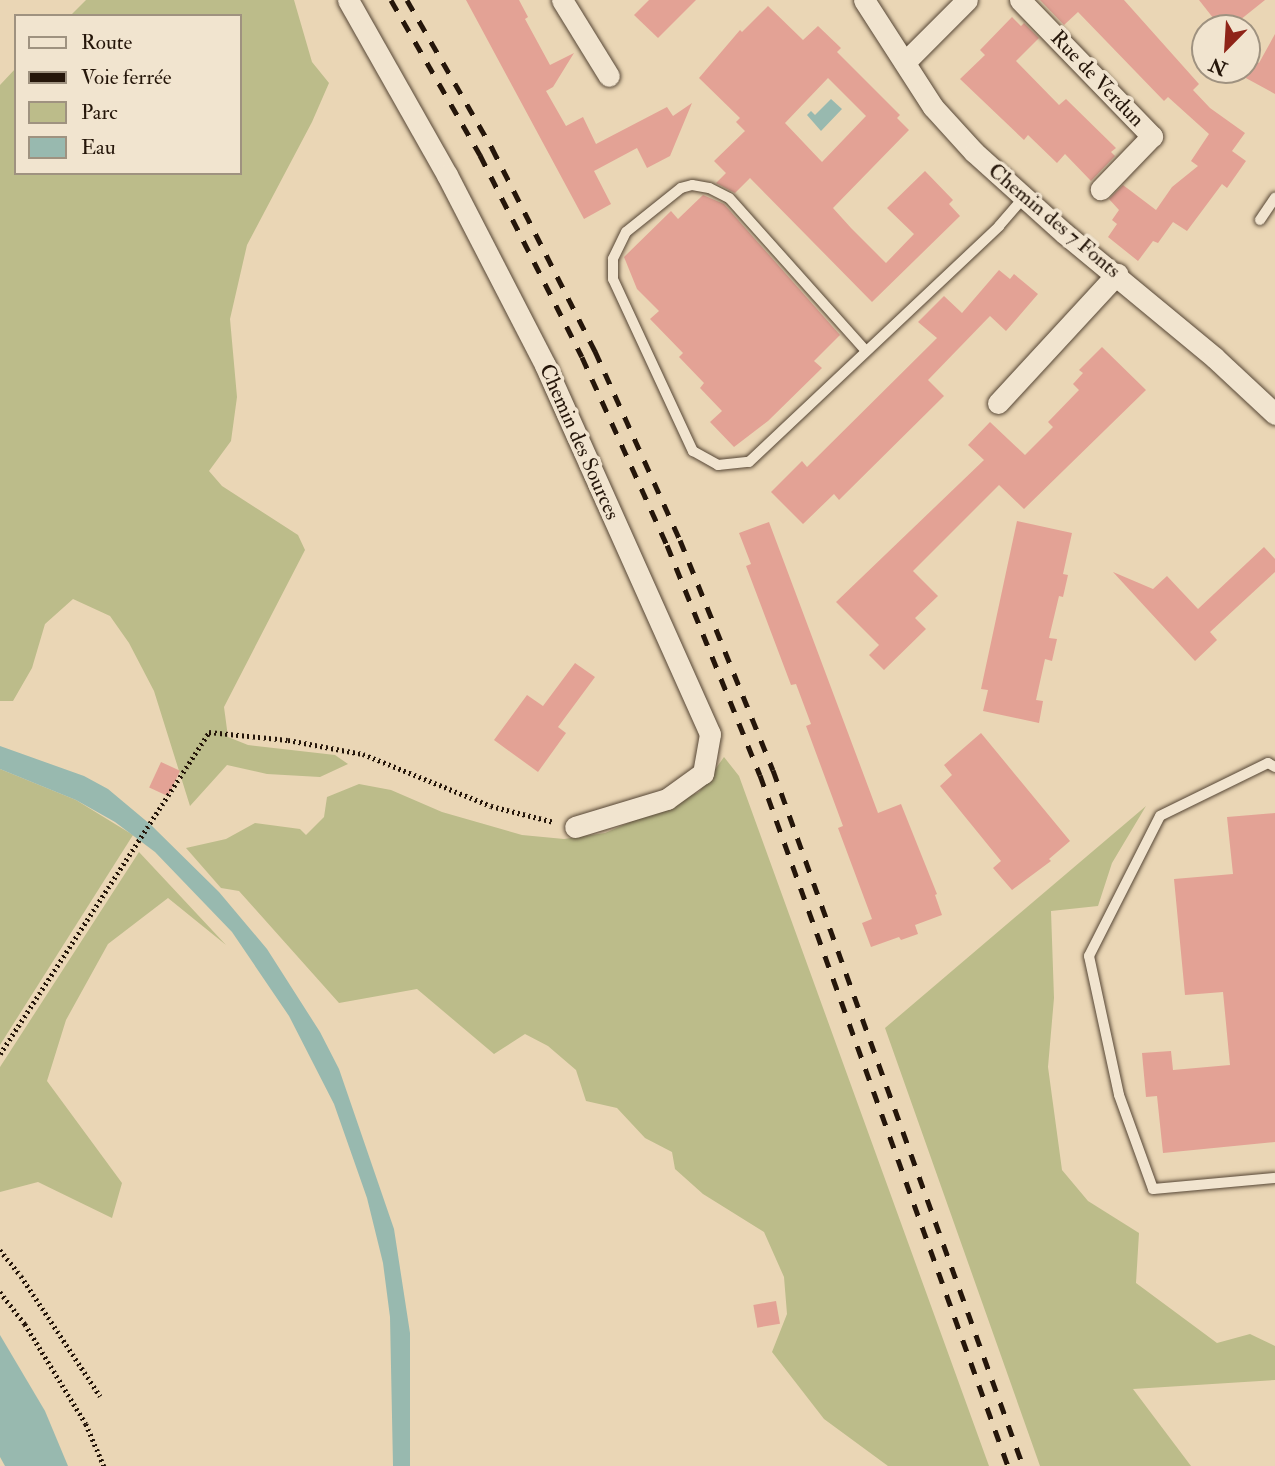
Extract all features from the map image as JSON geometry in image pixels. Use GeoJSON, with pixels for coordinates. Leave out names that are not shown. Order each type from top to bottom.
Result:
{"type":"FeatureCollection","features":[{"type":"Feature","properties":{"kind":"street","name":"Chemin des Sources"},"geometry":{"type":"LineString","coordinates":[[348,0],[447,175],[545,365],[710,733],[703,773],[667,799],[575,827]]}},
{"type":"Feature","properties":{"kind":"street"},"geometry":{"type":"LineString","coordinates":[[562,0],[608,76]]}},
{"type":"Feature","properties":{"kind":"street","name":"Chemin des 7 Fonts"},"geometry":{"type":"LineString","coordinates":[[864,0],[933,107],[974,152],[1275,414]]}},
{"type":"Feature","properties":{"kind":"street"},"geometry":{"type":"LineString","coordinates":[[905,61],[967,0]]}},
{"type":"Feature","properties":{"kind":"street","name":"Rue de Verdun"},"geometry":{"type":"LineString","coordinates":[[1020,0],[1152,136],[1101,189]]}},
{"type":"Feature","properties":{"kind":"street"},"geometry":{"type":"LineString","coordinates":[[998,403],[1116,274]]}},
{"type":"Feature","properties":{"kind":"lane"},"geometry":{"type":"LineString","coordinates":[[866,351],[729,198],[709,188],[692,185],[681,188],[626,232],[613,259],[613,279],[693,451],[718,465],[749,462],[999,226],[1024,197]]}},
{"type":"Feature","properties":{"kind":"lane"},"geometry":{"type":"LineString","coordinates":[[1260,220],[1275,198]]}},
{"type":"Feature","properties":{"kind":"lane"},"geometry":{"type":"LineString","coordinates":[[1275,767],[1268,763],[1160,816],[1089,956],[1119,1095],[1153,1189],[1275,1178]]}},
{"type":"Feature","properties":{"kind":"path"},"geometry":{"type":"LineString","coordinates":[[0,1054],[209,732],[288,740],[363,754],[491,806],[575,827]]}},
{"type":"Feature","properties":{"kind":"path"},"geometry":{"type":"LineString","coordinates":[[0,1250],[21,1276],[100,1396]]}},
{"type":"Feature","properties":{"kind":"path"},"geometry":{"type":"LineString","coordinates":[[0,1292],[25,1324],[86,1424],[104,1466]]}},
{"type":"Feature","properties":{"kind":"green space"},"geometry":{"type":"Polygon","coordinates":[[[86,0],[294,0],[312,62],[329,83],[312,122],[247,245],[230,319],[237,397],[231,441],[209,471],[222,486],[298,535],[305,550],[224,707],[228,737],[248,745],[335,755],[348,764],[320,777],[267,774],[227,765],[190,806],[154,691],[129,643],[110,616],[73,599],[45,624],[32,668],[13,701],[0,701],[0,85],[14,70],[14,175],[242,175],[242,14],[72,14],[86,0]]]}},
{"type":"Feature","properties":{"kind":"green space"},"geometry":{"type":"Polygon","coordinates":[[[724,757],[739,776],[989,1466],[888,1466],[824,1419],[772,1352],[787,1314],[784,1277],[764,1232],[703,1194],[675,1169],[672,1152],[645,1138],[617,1108],[586,1101],[576,1070],[548,1046],[525,1034],[494,1054],[417,989],[339,1003],[239,891],[221,888],[186,848],[226,839],[255,823],[300,829],[306,835],[324,817],[327,797],[359,784],[391,790],[442,812],[522,835],[564,839],[605,833],[699,792],[724,757]]]}},
{"type":"Feature","properties":{"kind":"green space"},"geometry":{"type":"Polygon","coordinates":[[[0,769],[76,800],[133,835],[0,1045],[0,769]]]}},
{"type":"Feature","properties":{"kind":"green space"},"geometry":{"type":"Polygon","coordinates":[[[1146,806],[1112,863],[1098,906],[1051,911],[1054,998],[1048,1067],[1062,1170],[1088,1201],[1139,1233],[1136,1283],[1217,1343],[1250,1334],[1275,1346],[1275,1380],[1133,1389],[1191,1466],[1040,1466],[885,1028],[1146,806]]]}},
{"type":"Feature","properties":{"kind":"green space"},"geometry":{"type":"Polygon","coordinates":[[[139,852],[226,945],[168,898],[108,944],[66,1020],[47,1081],[122,1183],[112,1218],[38,1182],[0,1192],[0,1067],[139,852]]]}},
{"type":"Feature","properties":{"kind":"water"},"geometry":{"type":"Polygon","coordinates":[[[831,99],[842,109],[821,131],[807,115],[811,111],[815,115],[831,99]]]}},
{"type":"Feature","properties":{"kind":"water"},"geometry":{"type":"Polygon","coordinates":[[[0,746],[84,776],[108,789],[151,825],[219,892],[267,949],[320,1032],[339,1069],[394,1229],[410,1333],[410,1466],[393,1466],[390,1317],[383,1263],[367,1198],[334,1104],[289,1016],[232,932],[155,852],[115,822],[76,800],[0,769],[0,746]]]}},
{"type":"Feature","properties":{"kind":"water"},"geometry":{"type":"Polygon","coordinates":[[[0,1335],[45,1411],[68,1466],[5,1466],[0,1457],[0,1335]]]}},
{"type":"Feature","properties":{"kind":"building"},"geometry":{"type":"Polygon","coordinates":[[[466,0],[519,0],[528,17],[525,19],[550,65],[574,53],[553,87],[546,91],[566,126],[583,117],[596,144],[667,107],[673,116],[692,103],[670,156],[647,168],[637,148],[594,171],[611,204],[584,219],[466,0]]]}},
{"type":"Feature","properties":{"kind":"building"},"geometry":{"type":"Polygon","coordinates":[[[649,0],[696,0],[658,38],[634,15],[649,0]]]}},
{"type":"Feature","properties":{"kind":"building"},"geometry":{"type":"Polygon","coordinates":[[[1040,0],[1124,0],[1191,75],[1191,84],[1199,84],[1193,90],[1210,108],[1245,133],[1232,151],[1246,161],[1227,188],[1222,184],[1187,231],[1173,222],[1158,243],[1153,241],[1138,261],[1108,237],[1117,224],[1112,220],[1119,210],[1109,199],[1123,185],[1156,210],[1172,187],[1198,166],[1191,161],[1209,134],[1168,97],[1164,101],[1078,12],[1064,25],[1040,0]]]}},
{"type":"Feature","properties":{"kind":"building"},"geometry":{"type":"Polygon","coordinates":[[[1199,0],[1265,0],[1248,14],[1210,14],[1199,0]]]}},
{"type":"Feature","properties":{"kind":"building"},"geometry":{"type":"Polygon","coordinates":[[[768,6],[803,40],[818,26],[841,48],[837,52],[900,115],[897,118],[909,130],[833,208],[886,263],[914,234],[887,208],[925,171],[953,200],[949,204],[960,216],[872,302],[750,178],[735,193],[716,183],[726,173],[714,161],[745,131],[736,122],[740,118],[699,78],[740,30],[742,32],[768,6]],[[828,78],[785,123],[822,162],[866,116],[828,78]]]}},
{"type":"Feature","properties":{"kind":"building"},"geometry":{"type":"Polygon","coordinates":[[[1012,17],[1021,26],[1024,23],[1039,38],[1016,61],[1059,105],[1066,99],[1116,148],[1111,152],[1115,156],[1091,181],[1065,154],[1057,163],[1028,135],[1024,140],[960,79],[985,55],[980,50],[1012,17]]]}},
{"type":"Feature","properties":{"kind":"building"},"geometry":{"type":"Polygon","coordinates":[[[1275,34],[1275,94],[1257,84],[1261,84],[1261,59],[1275,34]]]}},
{"type":"Feature","properties":{"kind":"building"},"geometry":{"type":"Polygon","coordinates":[[[703,195],[724,204],[840,335],[814,361],[822,368],[768,421],[734,447],[710,422],[722,411],[700,388],[704,383],[679,357],[683,353],[650,319],[659,311],[637,289],[624,257],[671,211],[678,219],[703,195]]]}},
{"type":"Feature","properties":{"kind":"building"},"geometry":{"type":"Polygon","coordinates":[[[999,270],[1010,279],[1014,274],[1038,294],[1006,331],[990,316],[928,380],[944,396],[839,500],[834,494],[803,524],[771,492],[802,461],[807,467],[937,338],[918,322],[944,296],[962,313],[999,270]]]}},
{"type":"Feature","properties":{"kind":"building"},"geometry":{"type":"Polygon","coordinates":[[[1102,347],[1146,390],[1024,509],[999,485],[913,571],[938,596],[915,618],[926,629],[884,670],[869,655],[879,645],[836,602],[984,460],[968,445],[990,422],[1025,455],[1053,427],[1048,422],[1079,390],[1073,384],[1083,373],[1079,370],[1102,347]]]}},
{"type":"Feature","properties":{"kind":"building"},"geometry":{"type":"Polygon","coordinates":[[[1017,521],[1072,533],[1063,574],[1068,575],[1063,597],[1059,596],[1049,638],[1057,639],[1052,661],[1045,659],[1036,700],[1043,701],[1039,723],[983,711],[988,690],[981,689],[1017,521]]]}},
{"type":"Feature","properties":{"kind":"building"},"geometry":{"type":"Polygon","coordinates":[[[769,522],[878,813],[901,804],[937,894],[935,895],[942,915],[915,925],[918,934],[901,940],[899,937],[871,947],[862,923],[872,919],[838,828],[843,826],[806,726],[811,724],[796,684],[791,685],[746,566],[751,564],[739,533],[769,522]]]}},
{"type":"Feature","properties":{"kind":"building"},"geometry":{"type":"Polygon","coordinates":[[[1264,547],[1275,559],[1275,572],[1210,632],[1217,640],[1195,661],[1113,572],[1153,589],[1167,576],[1198,609],[1264,547]]]}},
{"type":"Feature","properties":{"kind":"building"},"geometry":{"type":"Polygon","coordinates":[[[575,663],[595,677],[558,727],[566,733],[538,772],[494,740],[527,695],[543,706],[575,663]]]}},
{"type":"Feature","properties":{"kind":"building"},"geometry":{"type":"Polygon","coordinates":[[[981,733],[1070,841],[1049,859],[1051,861],[1012,890],[993,868],[1001,861],[940,786],[952,775],[944,765],[981,733]]]}},
{"type":"Feature","properties":{"kind":"building"},"geometry":{"type":"Polygon","coordinates":[[[161,762],[180,771],[168,796],[149,787],[161,762]]]}},
{"type":"Feature","properties":{"kind":"building"},"geometry":{"type":"Polygon","coordinates":[[[1275,813],[1275,1142],[1163,1153],[1157,1096],[1146,1097],[1142,1053],[1171,1051],[1173,1070],[1230,1065],[1223,992],[1185,995],[1174,879],[1233,874],[1227,817],[1275,813]]]}},
{"type":"Feature","properties":{"kind":"building"},"geometry":{"type":"Polygon","coordinates":[[[776,1301],[780,1324],[757,1328],[753,1305],[776,1301]]]}},
{"type":"Feature","properties":{"kind":"railway"},"geometry":{"type":"LineString","coordinates":[[391,0],[480,155],[582,357],[667,545],[760,775],[1008,1466]]}},
{"type":"Feature","properties":{"kind":"railway"},"geometry":{"type":"LineString","coordinates":[[407,0],[492,148],[595,351],[680,540],[773,770],[1023,1466]]}}]}
